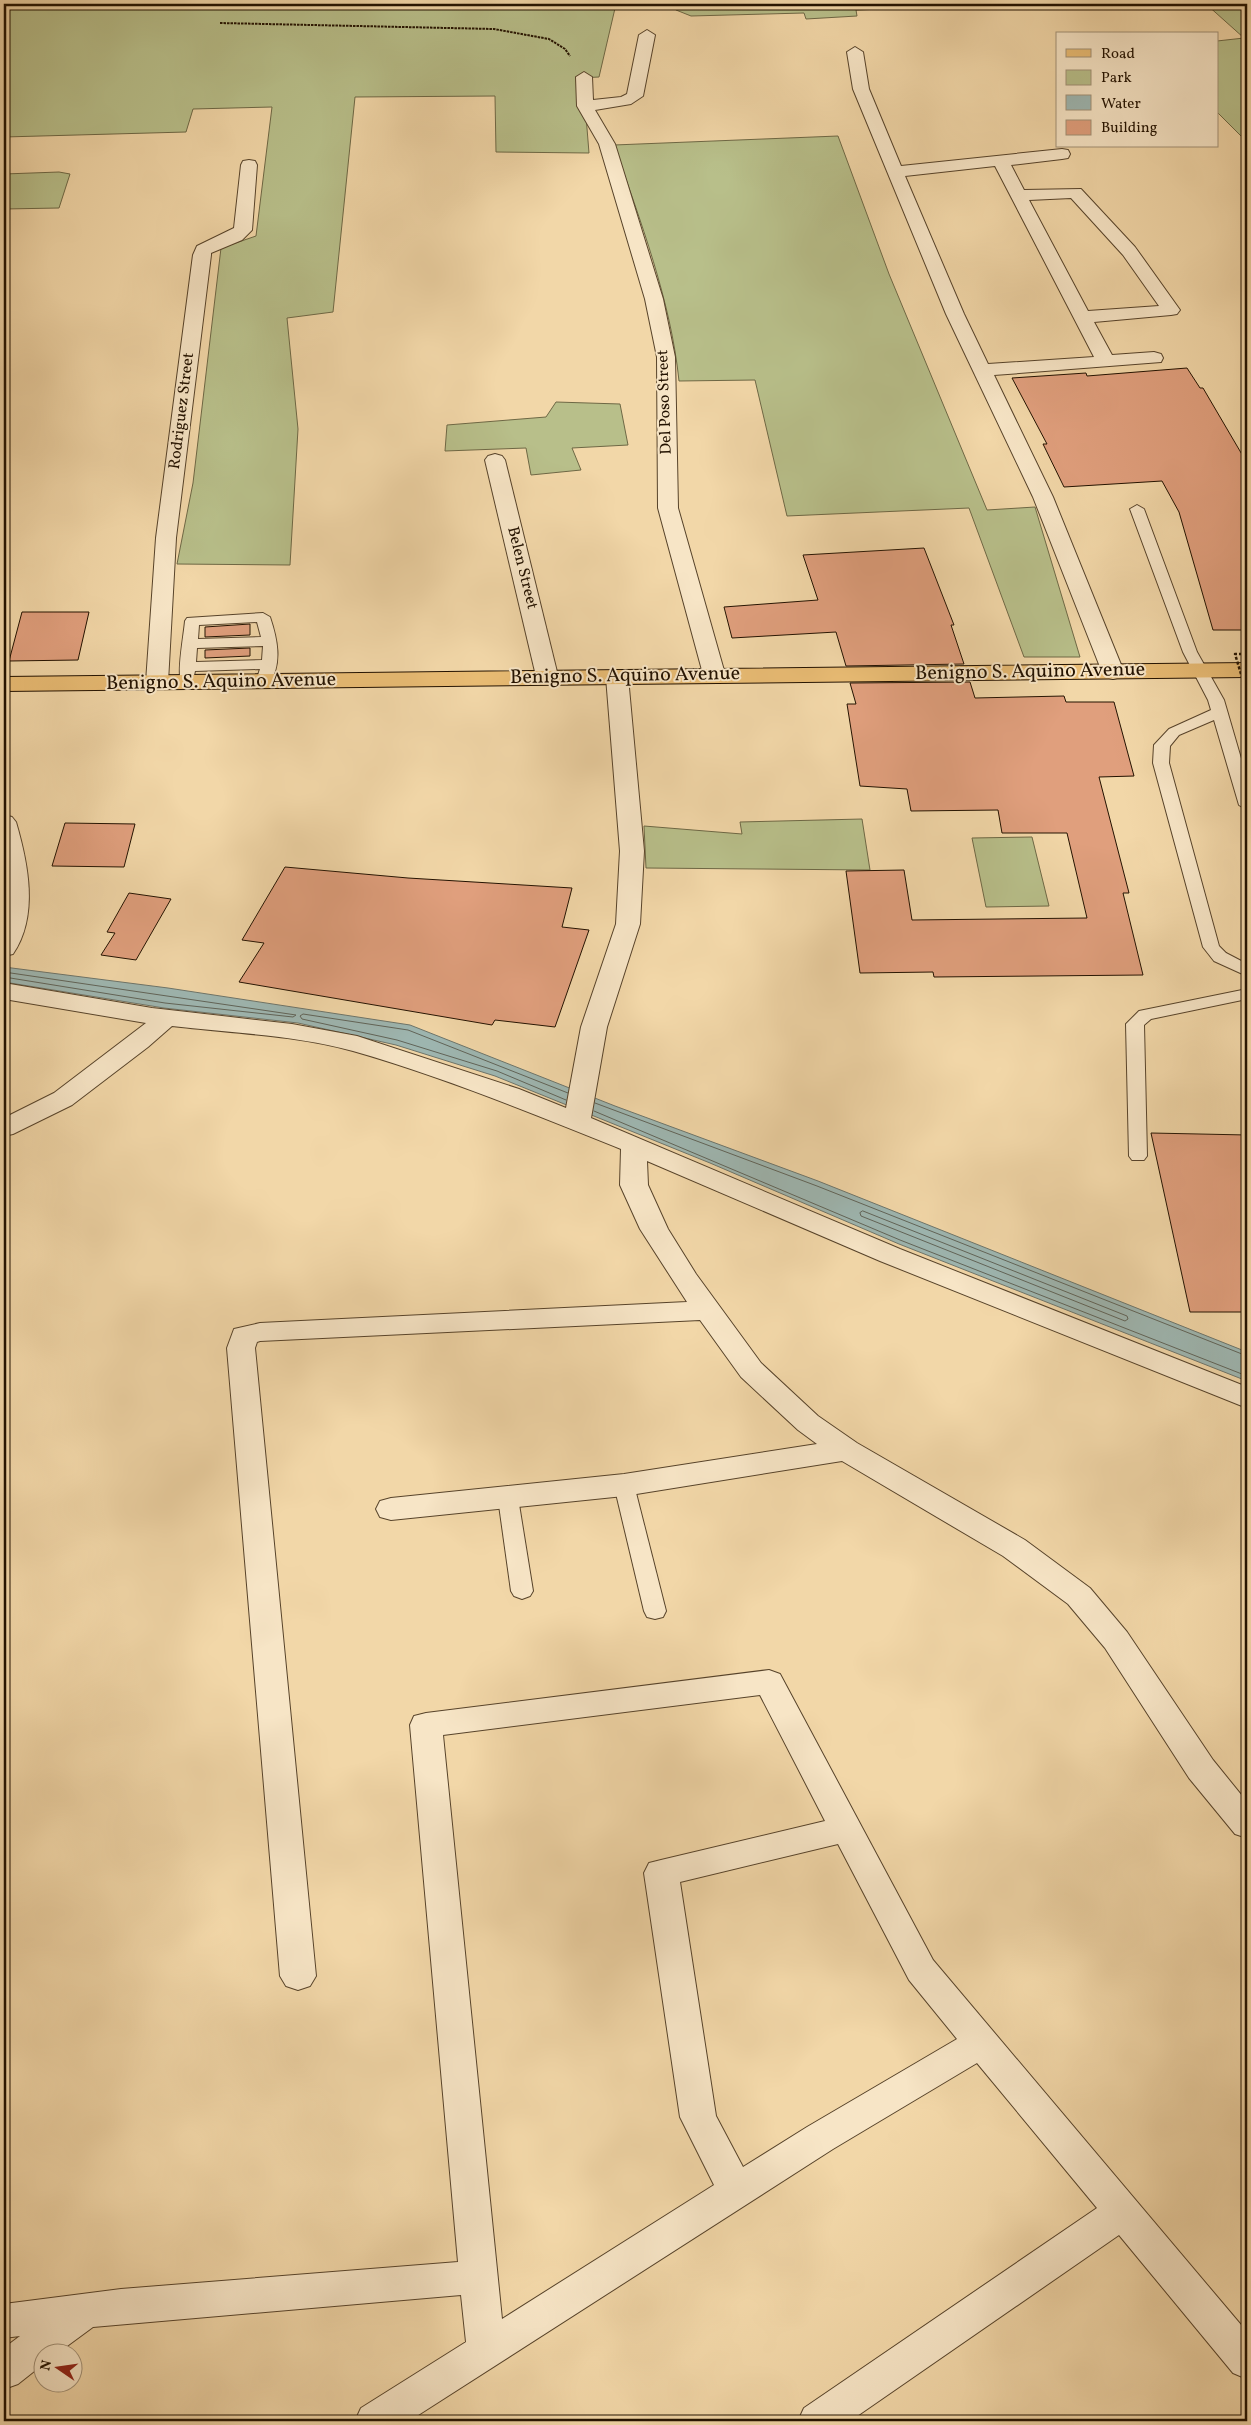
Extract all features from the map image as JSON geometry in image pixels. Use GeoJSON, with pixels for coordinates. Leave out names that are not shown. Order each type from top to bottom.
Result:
{"type":"FeatureCollection","features":[{"type":"Feature","properties":{"kind":"main road","name":"Benigno S. Aquino Avenue"},"geometry":{"type":"LineString","coordinates":[[4,684],[157,682],[188,674],[266,672],[617,677],[714,674],[1247,670]]}},
{"type":"Feature","properties":{"kind":"street"},"geometry":{"type":"LineString","coordinates":[[585,106],[625,101],[635,96],[647,35]]}},
{"type":"Feature","properties":{"kind":"street"},"geometry":{"type":"LineString","coordinates":[[855,52],[861,89],[895,172],[955,314],[1043,498],[1112,672]]}},
{"type":"Feature","properties":{"kind":"street","name":"Del Poso Street"},"geometry":{"type":"LineString","coordinates":[[584,78],[585,106],[607,144],[654,299],[666,357],[668,508],[714,674]]}},
{"type":"Feature","properties":{"kind":"street"},"geometry":{"type":"LineString","coordinates":[[895,172],[1062,154]]}},
{"type":"Feature","properties":{"kind":"street"},"geometry":{"type":"LineString","coordinates":[[1000,160],[1106,362]]}},
{"type":"Feature","properties":{"kind":"street","name":"Rodriguez Street"},"geometry":{"type":"LineString","coordinates":[[157,682],[166,538],[202,254],[203,250],[208,247],[236,236],[243,230],[249,165]]}},
{"type":"Feature","properties":{"kind":"street"},"geometry":{"type":"LineString","coordinates":[[1018,195],[1075,193],[1129,250],[1171,310],[1083,317]]}},
{"type":"Feature","properties":{"kind":"street"},"geometry":{"type":"LineString","coordinates":[[982,370],[1154,358]]}},
{"type":"Feature","properties":{"kind":"street","name":"Belen Street"},"geometry":{"type":"LineString","coordinates":[[495,460],[547,676]]}},
{"type":"Feature","properties":{"kind":"street"},"geometry":{"type":"LineString","coordinates":[[577,1123],[594,1027],[628,924],[632,851],[617,677]]}},
{"type":"Feature","properties":{"kind":"street"},"geometry":{"type":"LineString","coordinates":[[4,822],[14,857],[16,919],[4,949]]}},
{"type":"Feature","properties":{"kind":"street"},"geometry":{"type":"LineString","coordinates":[[4,991],[166,1018],[292,1032],[357,1044],[510,1095],[634,1145],[890,1256],[1247,1398]]}},
{"type":"Feature","properties":{"kind":"street"},"geometry":{"type":"LineString","coordinates":[[4,1128],[63,1099],[139,1042],[166,1018]]}},
{"type":"Feature","properties":{"kind":"street"},"geometry":{"type":"LineString","coordinates":[[634,1145],[634,1185],[654,1230],[685,1279],[751,1370],[808,1424],[846,1450],[1014,1548],[1079,1596],[1116,1640],[1200,1769],[1247,1825]]}},
{"type":"Feature","properties":{"kind":"street"},"geometry":{"type":"LineString","coordinates":[[298,1976],[240,1348],[244,1336],[260,1332],[708,1310]]}},
{"type":"Feature","properties":{"kind":"street"},"geometry":{"type":"LineString","coordinates":[[392,1508],[624,1485],[846,1450]]}},
{"type":"Feature","properties":{"kind":"street"},"geometry":{"type":"LineString","coordinates":[[486,2351],[426,1724],[769,1682],[921,1970],[1247,2361]]}},
{"type":"Feature","properties":{"kind":"street"},"geometry":{"type":"LineString","coordinates":[[736,2192],[698,2117],[662,1873],[846,1828]]}},
{"type":"Feature","properties":{"kind":"street"},"geometry":{"type":"LineString","coordinates":[[375,2421],[820,2138],[982,2043]]}},
{"type":"Feature","properties":{"kind":"street"},"geometry":{"type":"LineString","coordinates":[[818,2421],[1122,2212]]}},
{"type":"Feature","properties":{"kind":"street"},"geometry":{"type":"LineString","coordinates":[[4,2321],[84,2311],[478,2277]]}},
{"type":"Feature","properties":{"kind":"street"},"geometry":{"type":"LineString","coordinates":[[4,2371],[84,2311]]}},
{"type":"Feature","properties":{"kind":"lane"},"geometry":{"type":"LineString","coordinates":[[1137,509],[1190,652],[1216,700],[1247,804]]}},
{"type":"Feature","properties":{"kind":"lane"},"geometry":{"type":"LineString","coordinates":[[188,674],[192,621],[263,617],[271,641],[266,672]]}},
{"type":"Feature","properties":{"kind":"lane"},"geometry":{"type":"LineString","coordinates":[[191,644],[271,641]]}},
{"type":"Feature","properties":{"kind":"lane"},"geometry":{"type":"LineString","coordinates":[[1219,712],[1174,732],[1162,745],[1161,763],[1211,948],[1220,957],[1247,971]]}},
{"type":"Feature","properties":{"kind":"lane"},"geometry":{"type":"LineString","coordinates":[[1138,1156],[1136,1024],[1145,1015],[1152,1013],[1247,994]]}},
{"type":"Feature","properties":{"kind":"lane"},"geometry":{"type":"LineString","coordinates":[[624,1485],[654,1611]]}},
{"type":"Feature","properties":{"kind":"lane"},"geometry":{"type":"LineString","coordinates":[[508,1498],[522,1591]]}},
{"type":"Feature","properties":{"kind":"path"},"geometry":{"type":"LineString","coordinates":[[220,23],[494,29],[516,32],[548,38],[565,49],[584,78]]}},
{"type":"Feature","properties":{"kind":"path"},"geometry":{"type":"LineString","coordinates":[[1247,654],[1235,654],[1247,694]]}},
{"type":"Feature","properties":{"kind":"green space"},"geometry":{"type":"Polygon","coordinates":[[[4,4],[616,4],[599,77],[579,78],[586,116],[589,153],[496,152],[495,96],[355,97],[333,312],[287,318],[298,429],[290,565],[177,564],[193,483],[221,248],[256,236],[272,107],[193,109],[186,132],[4,137],[4,4]]]}},
{"type":"Feature","properties":{"kind":"green space"},"geometry":{"type":"Polygon","coordinates":[[[669,4],[1011,4],[856,10],[857,16],[806,19],[804,13],[691,16],[676,10],[669,4]]]}},
{"type":"Feature","properties":{"kind":"green space"},"geometry":{"type":"Polygon","coordinates":[[[1206,4],[1247,4],[1247,142],[1218,113],[1218,41],[1244,38],[1206,4]]]}},
{"type":"Feature","properties":{"kind":"green space"},"geometry":{"type":"Polygon","coordinates":[[[838,136],[889,274],[987,510],[1035,507],[1080,657],[1024,657],[969,508],[787,516],[755,380],[679,381],[675,351],[662,291],[614,145],[838,136]]]}},
{"type":"Feature","properties":{"kind":"green space"},"geometry":{"type":"Polygon","coordinates":[[[59,172],[70,174],[59,208],[4,209],[4,174],[59,172]]]}},
{"type":"Feature","properties":{"kind":"green space"},"geometry":{"type":"Polygon","coordinates":[[[556,402],[620,404],[628,445],[572,448],[581,470],[531,475],[526,448],[445,451],[447,425],[546,417],[556,402]]]}},
{"type":"Feature","properties":{"kind":"green space"},"geometry":{"type":"Polygon","coordinates":[[[862,819],[870,870],[646,868],[644,826],[742,834],[740,822],[862,819]]]}},
{"type":"Feature","properties":{"kind":"green space"},"geometry":{"type":"Polygon","coordinates":[[[1032,837],[1049,906],[986,907],[972,838],[1032,837]]]}},
{"type":"Feature","properties":{"kind":"water"},"geometry":{"type":"Polygon","coordinates":[[[4,967],[168,988],[410,1025],[615,1106],[818,1181],[1247,1352],[1247,1381],[899,1244],[710,1163],[495,1076],[396,1045],[298,1023],[164,1008],[4,982],[4,967]]]}},
{"type":"Feature","properties":{"kind":"building"},"geometry":{"type":"Polygon","coordinates":[[[1187,368],[1200,388],[1203,388],[1247,463],[1247,630],[1213,630],[1179,512],[1162,481],[1064,487],[1043,444],[1047,444],[1012,378],[1086,373],[1087,376],[1187,368]]]}},
{"type":"Feature","properties":{"kind":"building"},"geometry":{"type":"Polygon","coordinates":[[[924,548],[954,625],[951,625],[964,664],[846,666],[836,632],[732,638],[724,607],[818,600],[803,555],[924,548]]]}},
{"type":"Feature","properties":{"kind":"building"},"geometry":{"type":"Polygon","coordinates":[[[22,612],[89,612],[78,660],[9,661],[22,612]]]}},
{"type":"Feature","properties":{"kind":"building"},"geometry":{"type":"Polygon","coordinates":[[[250,624],[250,635],[205,637],[205,627],[250,624]]]}},
{"type":"Feature","properties":{"kind":"building"},"geometry":{"type":"Polygon","coordinates":[[[250,648],[250,656],[205,658],[205,650],[250,648]]]}},
{"type":"Feature","properties":{"kind":"building"},"geometry":{"type":"Polygon","coordinates":[[[970,682],[975,698],[1064,696],[1066,702],[1114,702],[1134,776],[1099,777],[1129,893],[1123,893],[1143,975],[934,977],[933,972],[860,973],[846,871],[904,870],[912,920],[1087,918],[1067,833],[1002,833],[998,810],[911,811],[907,789],[860,786],[847,704],[856,704],[850,683],[970,682]]]}},
{"type":"Feature","properties":{"kind":"building"},"geometry":{"type":"Polygon","coordinates":[[[65,823],[135,824],[124,867],[52,866],[65,823]]]}},
{"type":"Feature","properties":{"kind":"building"},"geometry":{"type":"Polygon","coordinates":[[[285,867],[408,878],[572,888],[562,927],[589,930],[555,1027],[495,1020],[492,1025],[239,982],[264,943],[242,940],[285,867]]]}},
{"type":"Feature","properties":{"kind":"building"},"geometry":{"type":"Polygon","coordinates":[[[129,893],[171,899],[136,960],[101,955],[115,933],[107,932],[129,893]]]}},
{"type":"Feature","properties":{"kind":"building"},"geometry":{"type":"Polygon","coordinates":[[[1151,1133],[1247,1135],[1247,1312],[1190,1312],[1151,1133]]]}}]}
